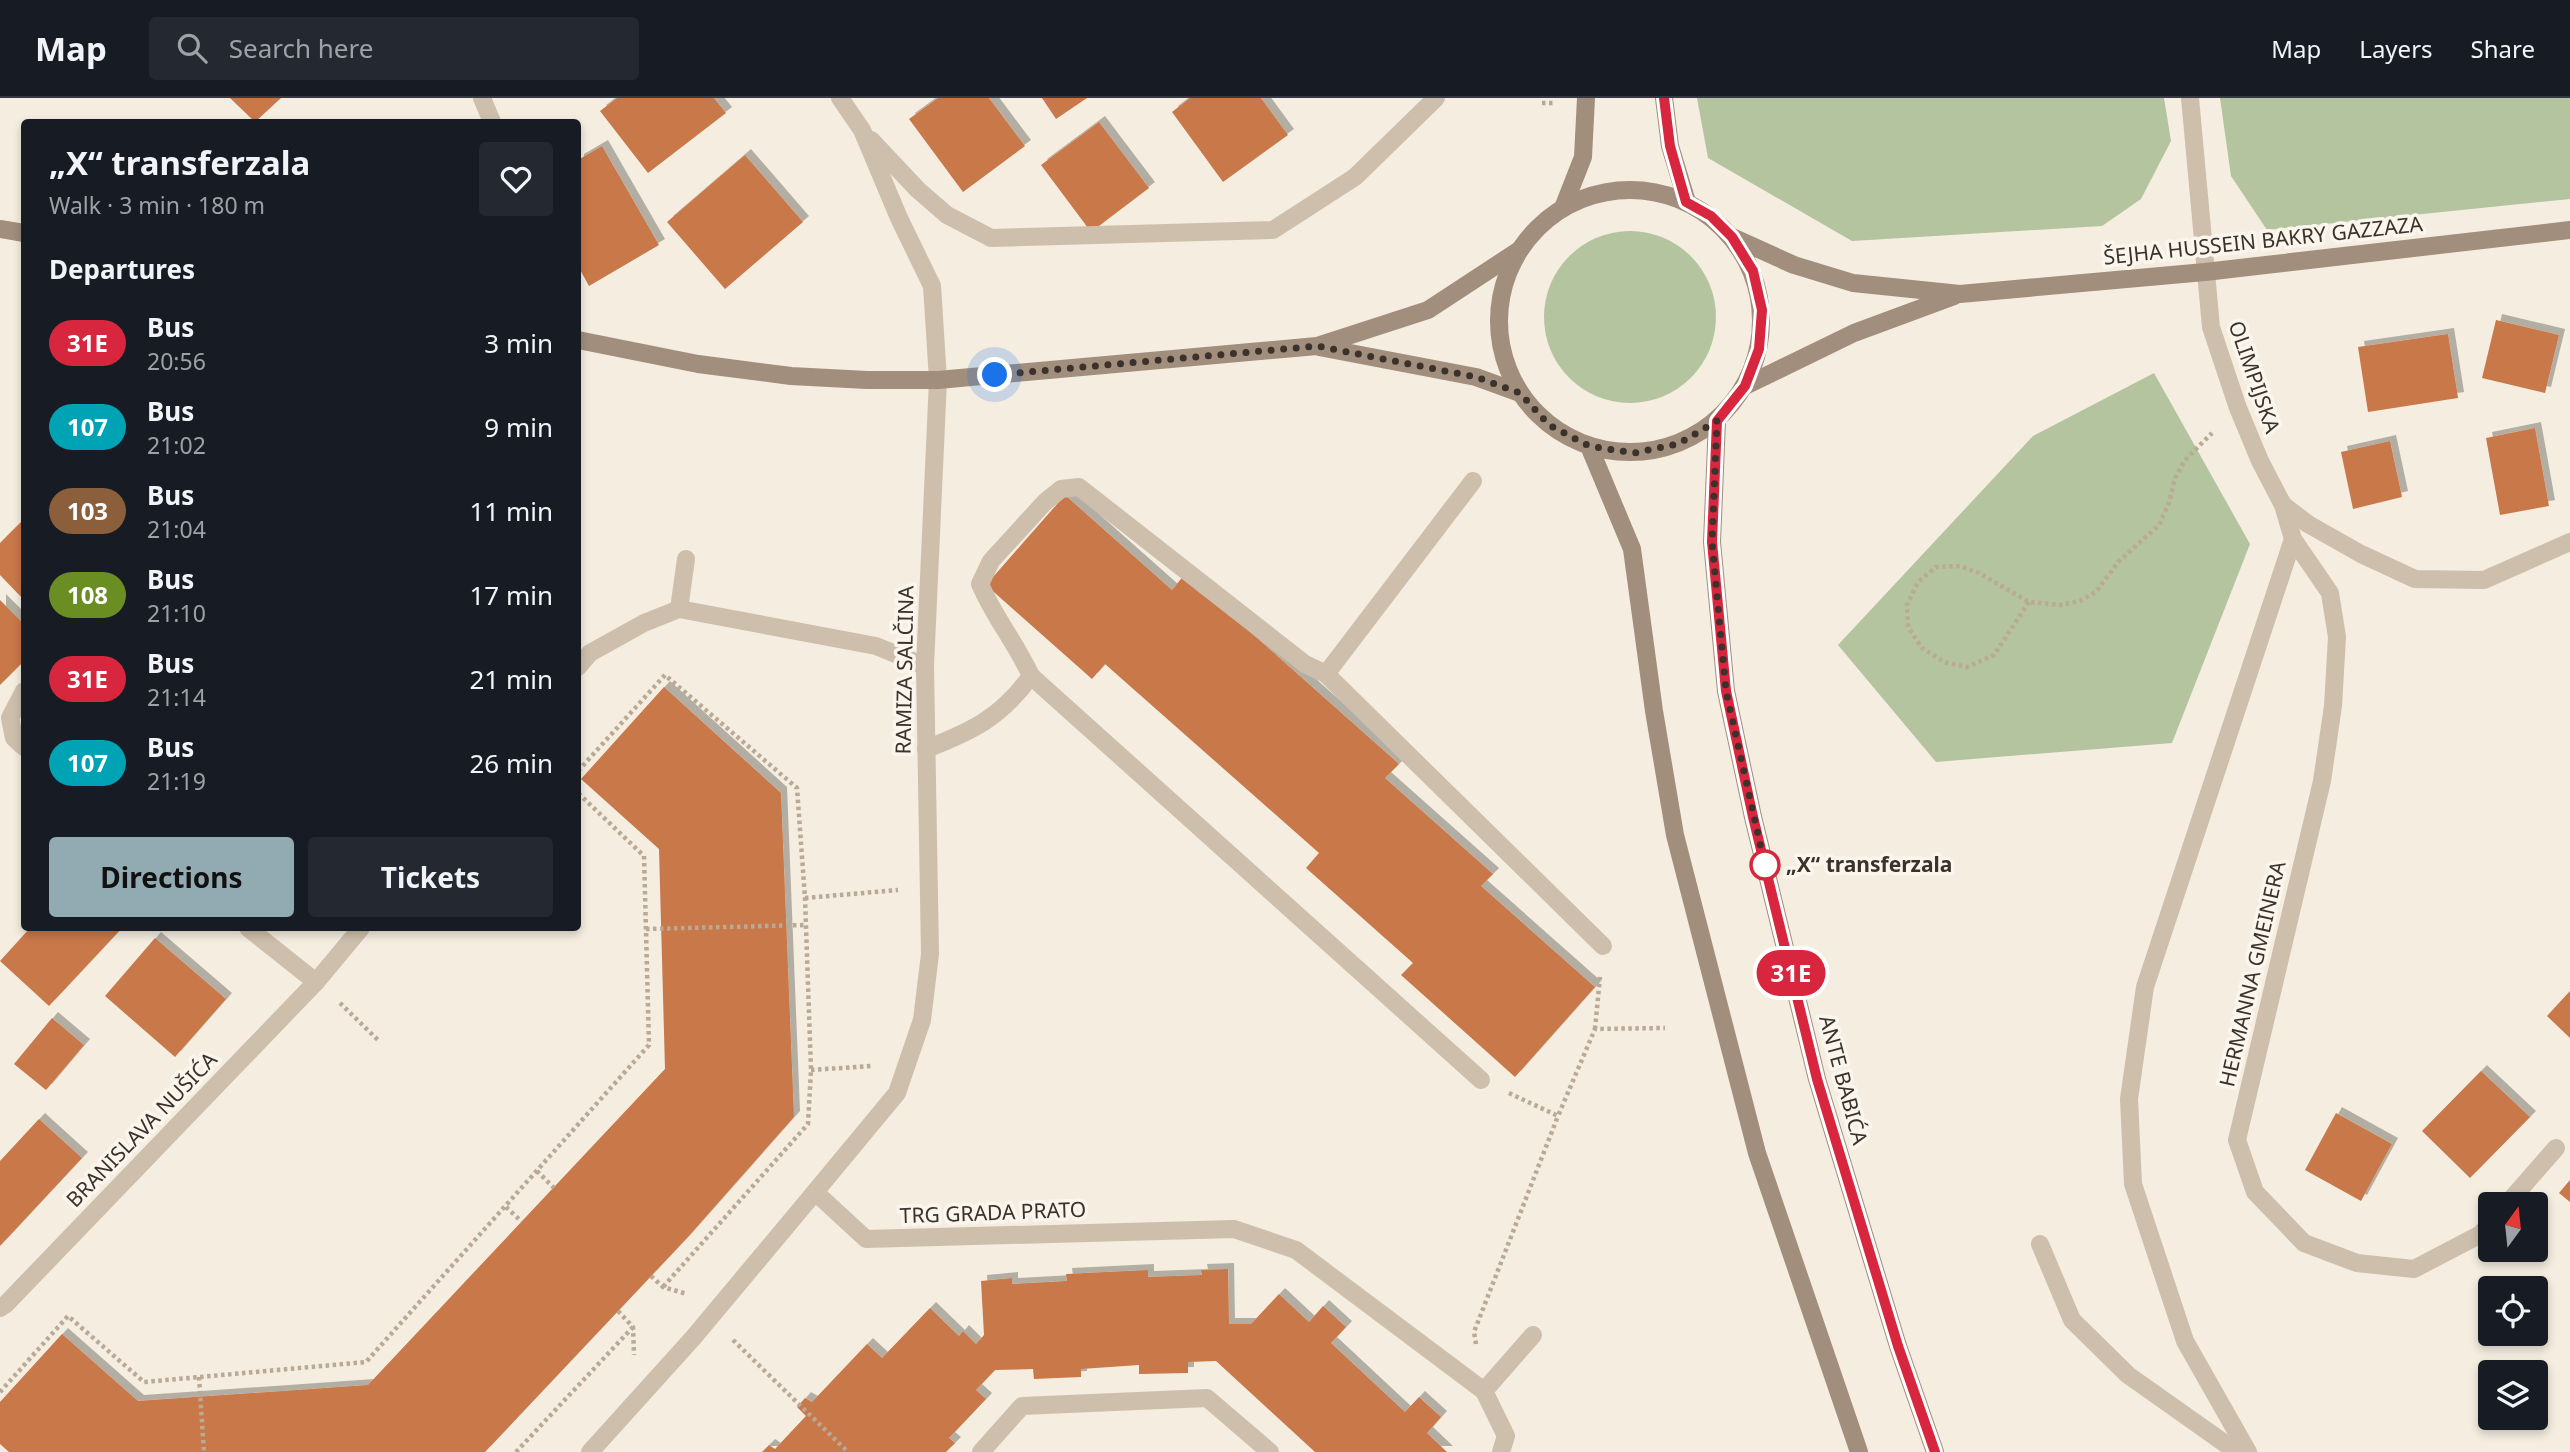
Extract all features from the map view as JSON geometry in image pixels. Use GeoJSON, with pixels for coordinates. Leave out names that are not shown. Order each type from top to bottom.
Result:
{"type":"FeatureCollection","features":[{"type":"Feature","properties":{"kind":"main road"},"geometry":{"type":"LineString","coordinates":[[1563,208],[1583,157],[1586,98]]}},
{"type":"Feature","properties":{"kind":"main road"},"geometry":{"type":"LineString","coordinates":[[1664,98],[1670,146],[1686,202]]}},
{"type":"Feature","properties":{"kind":"main road"},"geometry":{"type":"LineString","coordinates":[[1645,190],[1686,202],[1711,216],[1732,237],[1753,271],[1762,310],[1759,349],[1745,386],[1717,421],[1678,444],[1634,453],[1589,446],[1549,425],[1520,393],[1504,359],[1498,323],[1503,286],[1518,251],[1538,226],[1563,208],[1603,192],[1645,190]]}},
{"type":"Feature","properties":{"kind":"main road"},"geometry":{"type":"LineString","coordinates":[[0,229],[21,232]]}},
{"type":"Feature","properties":{"kind":"main road","name":"ŠEJHA HUSSEIN BAKRY GAZZAZA"},"geometry":{"type":"LineString","coordinates":[[1732,237],[1794,265],[1853,283],[1960,293],[2205,271],[2570,230]]}},
{"type":"Feature","properties":{"kind":"main road"},"geometry":{"type":"LineString","coordinates":[[581,341],[698,364],[791,376],[867,380],[938,380],[1317,346],[1428,310],[1518,251]]}},
{"type":"Feature","properties":{"kind":"main road","name":"ŠEJHA HUSSEIN BAKRY GAZZAZA"},"geometry":{"type":"LineString","coordinates":[[1745,386],[1854,333],[1960,293]]}},
{"type":"Feature","properties":{"kind":"main road"},"geometry":{"type":"LineString","coordinates":[[1317,346],[1476,377],[1520,393]]}},
{"type":"Feature","properties":{"kind":"main road","name":"ANTE BABIĆA"},"geometry":{"type":"LineString","coordinates":[[1717,421],[1712,542],[1728,704],[1817,1079],[1898,1346],[1935,1452]]}},
{"type":"Feature","properties":{"kind":"main road"},"geometry":{"type":"LineString","coordinates":[[1589,446],[1632,549],[1654,710],[1675,835],[1757,1153],[1859,1452]]}},
{"type":"Feature","properties":{"kind":"street"},"geometry":{"type":"LineString","coordinates":[[482,98],[491,119]]}},
{"type":"Feature","properties":{"kind":"street","name":"RAMIZA SALČINA"},"geometry":{"type":"LineString","coordinates":[[840,98],[862,130],[918,190],[947,215],[991,238],[1273,230],[1355,177],[1436,98]]}},
{"type":"Feature","properties":{"kind":"street","name":"OLIMPIJSKA"},"geometry":{"type":"LineString","coordinates":[[2190,98],[2211,327],[2238,408],[2260,461]]}},
{"type":"Feature","properties":{"kind":"street","name":"RAMIZA SALČINA"},"geometry":{"type":"LineString","coordinates":[[815,1192],[897,1093],[922,1020],[930,954],[925,666],[938,380],[932,286],[899,218],[862,130]]}},
{"type":"Feature","properties":{"kind":"street","name":"HERMANNA GMEINERA"},"geometry":{"type":"LineString","coordinates":[[2260,461],[2283,505],[2292,539],[2330,593],[2337,636],[2333,706],[2322,781],[2237,1140],[2255,1192],[2304,1243],[2357,1263],[2414,1269],[2478,1236]]}},
{"type":"Feature","properties":{"kind":"street"},"geometry":{"type":"LineString","coordinates":[[1325,674],[1473,481]]}},
{"type":"Feature","properties":{"kind":"street"},"geometry":{"type":"LineString","coordinates":[[1481,1080],[1031,676],[1018,647],[992,613],[980,584],[990,561],[1045,502],[1061,489],[1080,487],[1305,664],[1325,674],[1603,946]]}},
{"type":"Feature","properties":{"kind":"street","name":"HERMANNA GMEINERA"},"geometry":{"type":"LineString","coordinates":[[2283,505],[2308,524],[2361,554],[2415,579],[2484,580],[2570,542]]}},
{"type":"Feature","properties":{"kind":"street"},"geometry":{"type":"LineString","coordinates":[[2248,1452],[2185,1341],[2133,1184],[2129,1099],[2145,987],[2292,539]]}},
{"type":"Feature","properties":{"kind":"street"},"geometry":{"type":"LineString","coordinates":[[679,609],[686,559]]}},
{"type":"Feature","properties":{"kind":"street"},"geometry":{"type":"LineString","coordinates":[[581,664],[590,653],[644,623],[679,609],[876,646],[925,666]]}},
{"type":"Feature","properties":{"kind":"street"},"geometry":{"type":"LineString","coordinates":[[926,749],[958,737],[996,716],[1031,676]]}},
{"type":"Feature","properties":{"kind":"street"},"geometry":{"type":"LineString","coordinates":[[21,697],[10,718],[14,738],[21,744]]}},
{"type":"Feature","properties":{"kind":"street"},"geometry":{"type":"LineString","coordinates":[[252,931],[316,982]]}},
{"type":"Feature","properties":{"kind":"street","name":"BRANISLAVA NUŠIĆA"},"geometry":{"type":"LineString","coordinates":[[0,1308],[316,982],[358,931]]}},
{"type":"Feature","properties":{"kind":"street"},"geometry":{"type":"LineString","coordinates":[[2518,1192],[2556,1148]]}},
{"type":"Feature","properties":{"kind":"street"},"geometry":{"type":"LineString","coordinates":[[590,1452],[693,1338],[815,1192]]}},
{"type":"Feature","properties":{"kind":"street","name":"TRG GRADA PRATO"},"geometry":{"type":"LineString","coordinates":[[815,1192],[866,1239],[1234,1229],[1296,1250],[1484,1391]]}},
{"type":"Feature","properties":{"kind":"street"},"geometry":{"type":"LineString","coordinates":[[2040,1244],[2072,1320],[2128,1375],[2237,1452]]}},
{"type":"Feature","properties":{"kind":"street"},"geometry":{"type":"LineString","coordinates":[[1501,1452],[1506,1436],[1484,1391],[1533,1335]]}},
{"type":"Feature","properties":{"kind":"street"},"geometry":{"type":"LineString","coordinates":[[981,1452],[1022,1406],[1207,1398],[1270,1452]]}},
{"type":"Feature","properties":{"kind":"path"},"geometry":{"type":"LineString","coordinates":[[2029,601],[1994,655],[1967,667],[1944,662],[1922,648],[1908,627],[1907,605],[1918,582],[1936,567],[1960,566],[1979,573],[2029,601],[2061,605],[2080,601],[2096,592],[2118,562],[2159,525],[2169,503],[2175,478],[2185,460],[2238,408]]}},
{"type":"Feature","properties":{"kind":"path"},"geometry":{"type":"LineString","coordinates":[[581,768],[665,675],[797,788],[805,898],[811,1070],[808,1124],[663,1287]]}},
{"type":"Feature","properties":{"kind":"path"},"geometry":{"type":"LineString","coordinates":[[0,1392],[68,1316],[145,1382],[366,1362],[649,1045],[644,856],[581,796]]}},
{"type":"Feature","properties":{"kind":"path"},"geometry":{"type":"LineString","coordinates":[[805,898],[903,890]]}},
{"type":"Feature","properties":{"kind":"path"},"geometry":{"type":"LineString","coordinates":[[646,929],[806,925]]}},
{"type":"Feature","properties":{"kind":"path"},"geometry":{"type":"LineString","coordinates":[[1474,1332],[1595,1029],[1603,946]]}},
{"type":"Feature","properties":{"kind":"path"},"geometry":{"type":"LineString","coordinates":[[336,999],[380,1042]]}},
{"type":"Feature","properties":{"kind":"path"},"geometry":{"type":"LineString","coordinates":[[1595,1029],[1665,1028]]}},
{"type":"Feature","properties":{"kind":"path"},"geometry":{"type":"LineString","coordinates":[[811,1070],[872,1066]]}},
{"type":"Feature","properties":{"kind":"path"},"geometry":{"type":"LineString","coordinates":[[1481,1080],[1558,1116]]}},
{"type":"Feature","properties":{"kind":"path"},"geometry":{"type":"LineString","coordinates":[[537,1171],[554,1188]]}},
{"type":"Feature","properties":{"kind":"path"},"geometry":{"type":"LineString","coordinates":[[506,1208],[522,1222]]}},
{"type":"Feature","properties":{"kind":"path"},"geometry":{"type":"LineString","coordinates":[[651,1276],[663,1287],[698,1297]]}},
{"type":"Feature","properties":{"kind":"path"},"geometry":{"type":"LineString","coordinates":[[618,1311],[633,1327],[635,1366]]}},
{"type":"Feature","properties":{"kind":"path"},"geometry":{"type":"LineString","coordinates":[[516,1452],[633,1327]]}},
{"type":"Feature","properties":{"kind":"path"},"geometry":{"type":"LineString","coordinates":[[732,1339],[848,1452]]}},
{"type":"Feature","properties":{"kind":"path"},"geometry":{"type":"LineString","coordinates":[[200,1377],[204,1452]]}},
{"type":"Feature","properties":{"kind":"green space"},"geometry":{"type":"Polygon","coordinates":[[[1697,98],[2164,98],[2171,141],[2141,199],[2102,226],[1852,241],[1708,158],[1697,98]]]}},
{"type":"Feature","properties":{"kind":"green space"},"geometry":{"type":"Polygon","coordinates":[[[2220,98],[2570,98],[2570,199],[2267,230],[2231,176],[2220,98]]]}},
{"type":"Feature","properties":{"kind":"green space"},"geometry":{"type":"Polygon","coordinates":[[[1630,231],[1663,238],[1691,256],[1709,284],[1716,317],[1709,350],[1691,378],[1663,396],[1630,403],[1597,396],[1569,378],[1551,350],[1544,317],[1551,284],[1569,256],[1597,238],[1630,231]]]}},
{"type":"Feature","properties":{"kind":"green space"},"geometry":{"type":"Polygon","coordinates":[[[2154,373],[2250,544],[2172,743],[1936,762],[1838,645],[2033,436],[2154,373]]]}},
{"type":"Feature","properties":{"kind":"building"},"geometry":{"type":"Polygon","coordinates":[[[230,98],[281,98],[258,119],[252,119],[230,98]]]}},
{"type":"Feature","properties":{"kind":"building"},"geometry":{"type":"Polygon","coordinates":[[[617,98],[714,98],[726,113],[648,173],[600,111],[617,98]]]}},
{"type":"Feature","properties":{"kind":"building"},"geometry":{"type":"Polygon","coordinates":[[[938,98],[989,98],[1025,146],[963,192],[909,119],[938,98]]]}},
{"type":"Feature","properties":{"kind":"building"},"geometry":{"type":"Polygon","coordinates":[[[1042,98],[1087,98],[1056,119],[1042,98]]]}},
{"type":"Feature","properties":{"kind":"building"},"geometry":{"type":"Polygon","coordinates":[[[1190,98],[1261,98],[1288,135],[1223,182],[1172,112],[1190,98]]]}},
{"type":"Feature","properties":{"kind":"building"},"geometry":{"type":"Polygon","coordinates":[[[1099,122],[1149,188],[1091,232],[1041,165],[1099,122]]]}},
{"type":"Feature","properties":{"kind":"building"},"geometry":{"type":"Polygon","coordinates":[[[602,146],[659,245],[589,286],[581,271],[581,158],[602,146]]]}},
{"type":"Feature","properties":{"kind":"building"},"geometry":{"type":"Polygon","coordinates":[[[745,155],[803,222],[725,289],[667,222],[745,155]]]}},
{"type":"Feature","properties":{"kind":"building"},"geometry":{"type":"Polygon","coordinates":[[[2496,320],[2559,335],[2545,393],[2482,378],[2496,320]]]}},
{"type":"Feature","properties":{"kind":"building"},"geometry":{"type":"Polygon","coordinates":[[[2448,334],[2458,398],[2368,412],[2358,347],[2448,334]]]}},
{"type":"Feature","properties":{"kind":"building"},"geometry":{"type":"Polygon","coordinates":[[[2535,428],[2549,506],[2500,515],[2486,438],[2535,428]]]}},
{"type":"Feature","properties":{"kind":"building"},"geometry":{"type":"Polygon","coordinates":[[[2390,441],[2402,497],[2353,509],[2341,452],[2390,441]]]}},
{"type":"Feature","properties":{"kind":"building"},"geometry":{"type":"Polygon","coordinates":[[[1065,495],[1172,590],[1185,574],[1399,764],[1385,778],[1493,874],[1481,886],[1595,987],[1515,1077],[1401,975],[1413,963],[1306,868],[1319,853],[1105,664],[1092,679],[986,585],[1065,495]]]}},
{"type":"Feature","properties":{"kind":"building"},"geometry":{"type":"Polygon","coordinates":[[[21,522],[21,597],[0,575],[0,543],[21,522]]]}},
{"type":"Feature","properties":{"kind":"building"},"geometry":{"type":"Polygon","coordinates":[[[0,600],[21,621],[21,664],[0,685],[0,600]]]}},
{"type":"Feature","properties":{"kind":"building"},"geometry":{"type":"Polygon","coordinates":[[[664,687],[781,793],[794,1117],[687,1238],[485,1452],[9,1452],[0,1444],[0,1402],[62,1334],[138,1401],[368,1385],[665,1069],[659,849],[581,779],[664,687]]]}},
{"type":"Feature","properties":{"kind":"building"},"geometry":{"type":"Polygon","coordinates":[[[27,931],[119,931],[49,1006],[0,961],[27,931]]]}},
{"type":"Feature","properties":{"kind":"building"},"geometry":{"type":"Polygon","coordinates":[[[155,938],[226,999],[175,1057],[105,996],[155,938]]]}},
{"type":"Feature","properties":{"kind":"building"},"geometry":{"type":"Polygon","coordinates":[[[2570,991],[2570,1038],[2547,1016],[2570,991]]]}},
{"type":"Feature","properties":{"kind":"building"},"geometry":{"type":"Polygon","coordinates":[[[52,1018],[84,1045],[46,1090],[14,1064],[52,1018]]]}},
{"type":"Feature","properties":{"kind":"building"},"geometry":{"type":"Polygon","coordinates":[[[2481,1071],[2530,1117],[2470,1178],[2422,1131],[2481,1071]]]}},
{"type":"Feature","properties":{"kind":"building"},"geometry":{"type":"Polygon","coordinates":[[[2336,1113],[2392,1144],[2361,1201],[2305,1170],[2336,1113]]]}},
{"type":"Feature","properties":{"kind":"building"},"geometry":{"type":"Polygon","coordinates":[[[39,1119],[82,1158],[0,1246],[0,1161],[39,1119]]]}},
{"type":"Feature","properties":{"kind":"building"},"geometry":{"type":"Polygon","coordinates":[[[2570,1180],[2570,1202],[2559,1193],[2570,1180]]]}},
{"type":"Feature","properties":{"kind":"building"},"geometry":{"type":"Polygon","coordinates":[[[1228,1269],[1229,1324],[1251,1324],[1279,1294],[1309,1322],[1323,1306],[1346,1327],[1331,1343],[1405,1412],[1419,1397],[1441,1417],[1427,1433],[1447,1452],[1315,1452],[1216,1361],[1188,1362],[1188,1373],[1139,1374],[1139,1365],[1081,1369],[1081,1377],[1034,1379],[1033,1369],[995,1370],[976,1390],[986,1399],[949,1438],[955,1443],[946,1452],[762,1452],[769,1445],[775,1449],[806,1416],[797,1407],[805,1398],[812,1402],[867,1344],[882,1358],[930,1308],[959,1336],[963,1331],[976,1344],[984,1335],[981,1281],[1012,1278],[1012,1284],[1067,1281],[1066,1274],[1148,1270],[1148,1277],[1202,1275],[1201,1270],[1228,1269]]]}},
{"type":"Feature","properties":{"kind":"bus line","name":"31E"},"geometry":{"type":"LineString","coordinates":[[1664,98],[1670,146],[1686,202],[1711,216],[1732,237],[1753,271],[1762,310],[1759,349],[1745,386],[1717,421],[1712,542],[1726,691],[1753,817],[1817,1079],[1898,1346],[1935,1452]]}},
{"type":"Feature","properties":{"kind":"place","name":"„X“ transferzala"},"geometry":{"type":"Point","coordinates":[1765,865]}},
{"type":"Feature","properties":{"kind":"route"},"geometry":{"type":"LineString","coordinates":[[995,375],[1317,346],[1476,377],[1520,393],[1549,425],[1589,446],[1634,453],[1678,444],[1717,421],[1712,542],[1726,691],[1766,870],[1765,865]]}}]}
